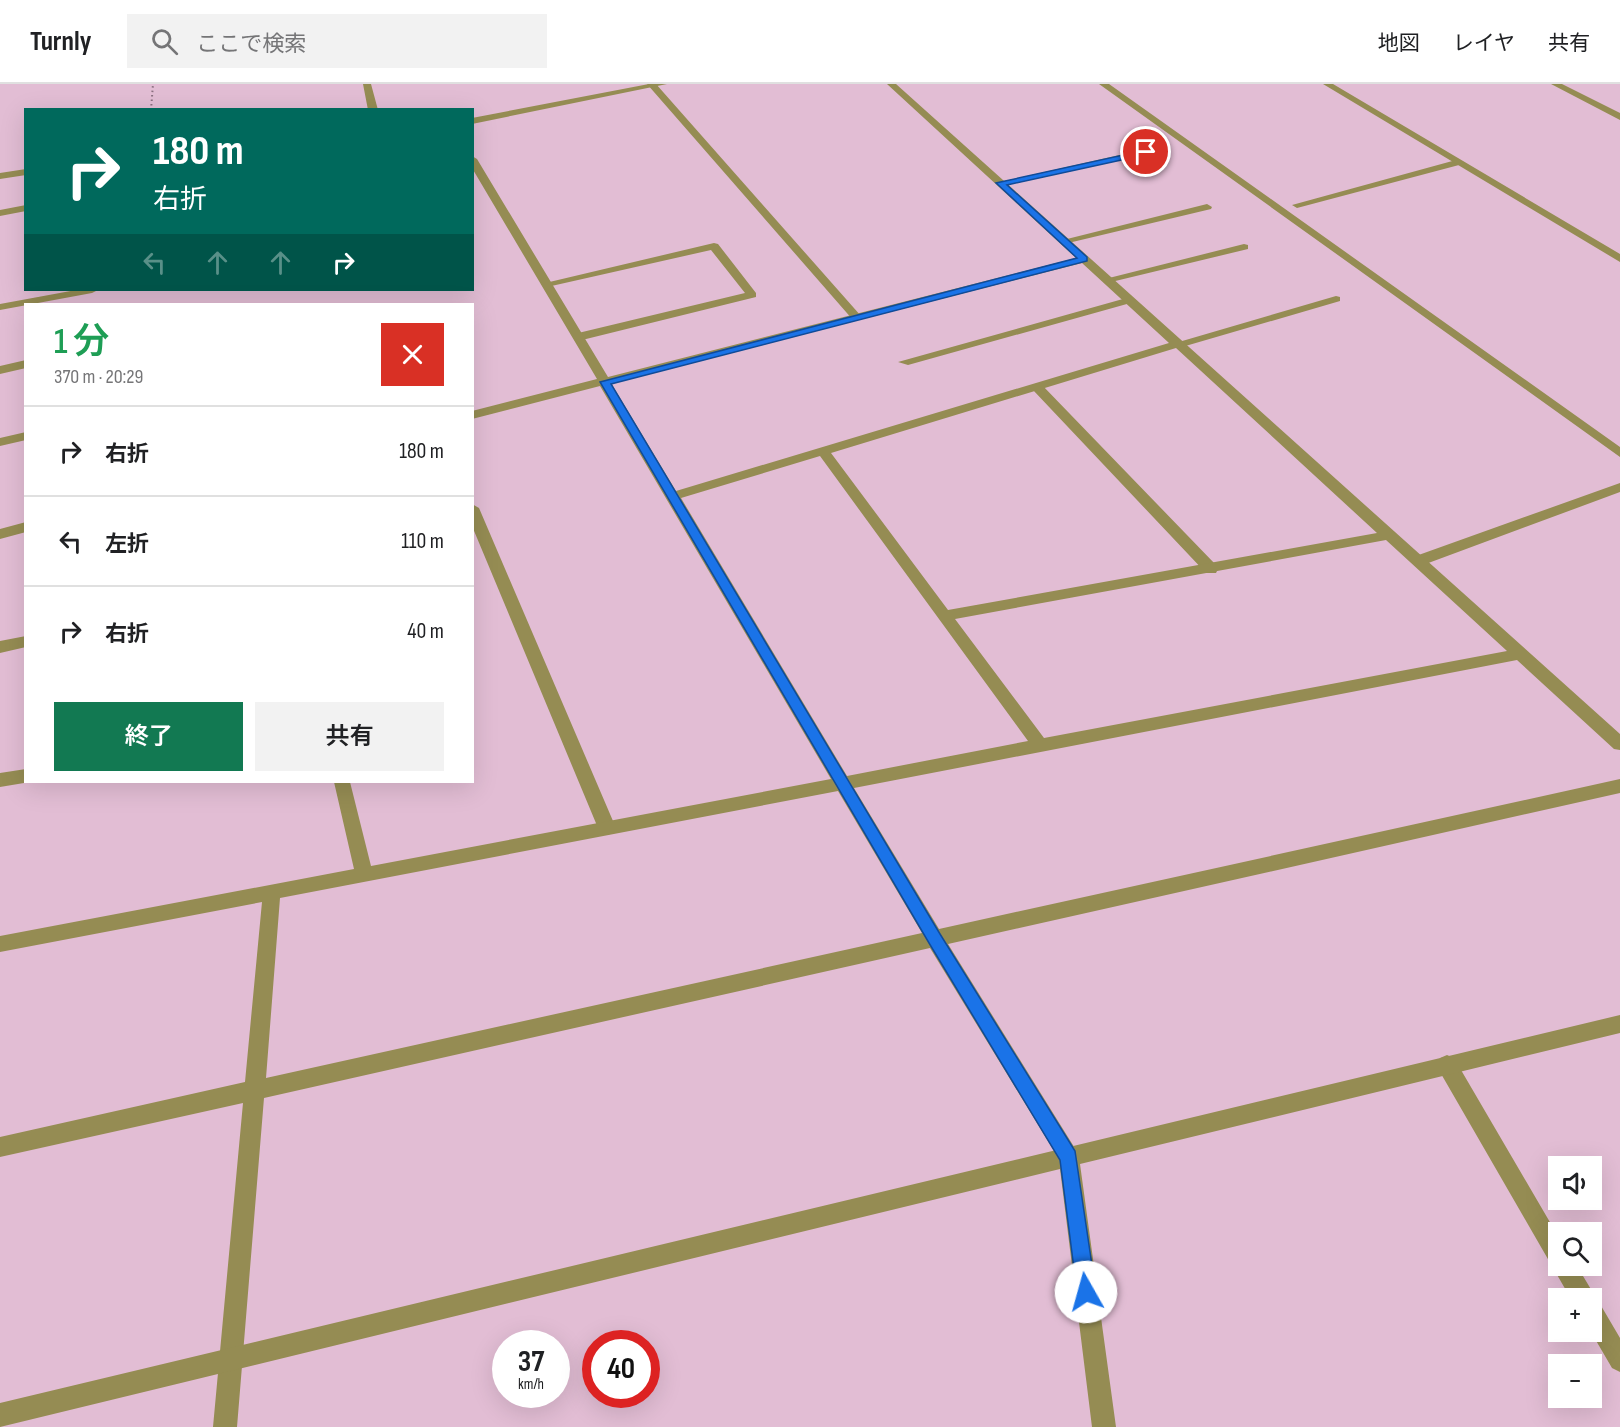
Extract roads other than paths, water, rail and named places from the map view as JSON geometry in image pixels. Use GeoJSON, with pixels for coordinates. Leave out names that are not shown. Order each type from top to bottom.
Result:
{"type":"FeatureCollection","features":[{"type":"Feature","properties":{"kind":"street"},"geometry":{"type":"LineString","coordinates":[[367,84],[373,108]]}},
{"type":"Feature","properties":{"kind":"street"},"geometry":{"type":"LineString","coordinates":[[891,84],[1620,744]]}},
{"type":"Feature","properties":{"kind":"street"},"geometry":{"type":"LineString","coordinates":[[1103,84],[1620,453]]}},
{"type":"Feature","properties":{"kind":"street"},"geometry":{"type":"LineString","coordinates":[[1327,84],[1620,259]]}},
{"type":"Feature","properties":{"kind":"street"},"geometry":{"type":"LineString","coordinates":[[1555,84],[1620,117]]}},
{"type":"Feature","properties":{"kind":"street"},"geometry":{"type":"LineString","coordinates":[[474,121],[655,85],[856,318]]}},
{"type":"Feature","properties":{"kind":"street"},"geometry":{"type":"LineString","coordinates":[[1001,183],[1146,152]]}},
{"type":"Feature","properties":{"kind":"street"},"geometry":{"type":"LineString","coordinates":[[474,162],[934,939],[1069,1157],[1104,1427]]}},
{"type":"Feature","properties":{"kind":"street"},"geometry":{"type":"LineString","coordinates":[[1297,205],[1456,163]]}},
{"type":"Feature","properties":{"kind":"street"},"geometry":{"type":"LineString","coordinates":[[0,176],[24,172]]}},
{"type":"Feature","properties":{"kind":"street"},"geometry":{"type":"LineString","coordinates":[[1064,241],[1207,207]]}},
{"type":"Feature","properties":{"kind":"street"},"geometry":{"type":"LineString","coordinates":[[0,213],[24,208]]}},
{"type":"Feature","properties":{"kind":"street"},"geometry":{"type":"LineString","coordinates":[[547,284],[714,246],[752,295],[578,337]]}},
{"type":"Feature","properties":{"kind":"street"},"geometry":{"type":"LineString","coordinates":[[1107,280],[1244,247]]}},
{"type":"Feature","properties":{"kind":"street"},"geometry":{"type":"LineString","coordinates":[[474,415],[1084,259]]}},
{"type":"Feature","properties":{"kind":"street"},"geometry":{"type":"LineString","coordinates":[[0,307],[87,291]]}},
{"type":"Feature","properties":{"kind":"street"},"geometry":{"type":"LineString","coordinates":[[673,496],[1178,344],[1336,299]]}},
{"type":"Feature","properties":{"kind":"street"},"geometry":{"type":"LineString","coordinates":[[904,362],[1130,300]]}},
{"type":"Feature","properties":{"kind":"street"},"geometry":{"type":"LineString","coordinates":[[0,370],[24,364]]}},
{"type":"Feature","properties":{"kind":"street"},"geometry":{"type":"LineString","coordinates":[[1037,387],[1211,569]]}},
{"type":"Feature","properties":{"kind":"street"},"geometry":{"type":"LineString","coordinates":[[0,442],[24,436]]}},
{"type":"Feature","properties":{"kind":"street"},"geometry":{"type":"LineString","coordinates":[[824,451],[1040,746]]}},
{"type":"Feature","properties":{"kind":"street"},"geometry":{"type":"LineString","coordinates":[[1418,561],[1620,487]]}},
{"type":"Feature","properties":{"kind":"street"},"geometry":{"type":"LineString","coordinates":[[474,513],[607,828]]}},
{"type":"Feature","properties":{"kind":"street"},"geometry":{"type":"LineString","coordinates":[[0,534],[24,528]]}},
{"type":"Feature","properties":{"kind":"street"},"geometry":{"type":"LineString","coordinates":[[944,616],[1390,536]]}},
{"type":"Feature","properties":{"kind":"street"},"geometry":{"type":"LineString","coordinates":[[0,647],[24,641]]}},
{"type":"Feature","properties":{"kind":"street"},"geometry":{"type":"LineString","coordinates":[[0,944],[1520,654]]}},
{"type":"Feature","properties":{"kind":"street"},"geometry":{"type":"LineString","coordinates":[[0,780],[24,776]]}},
{"type":"Feature","properties":{"kind":"street"},"geometry":{"type":"LineString","coordinates":[[342,783],[364,875]]}},
{"type":"Feature","properties":{"kind":"street"},"geometry":{"type":"LineString","coordinates":[[0,1147],[1620,786]]}},
{"type":"Feature","properties":{"kind":"street"},"geometry":{"type":"LineString","coordinates":[[225,1427],[229,1360],[273,892]]}},
{"type":"Feature","properties":{"kind":"street"},"geometry":{"type":"LineString","coordinates":[[0,1415],[1620,1024]]}},
{"type":"Feature","properties":{"kind":"street"},"geometry":{"type":"LineString","coordinates":[[1447,1065],[1548,1239]]}},
{"type":"Feature","properties":{"kind":"street"},"geometry":{"type":"LineString","coordinates":[[1602,1329],[1620,1360]]}}]}
